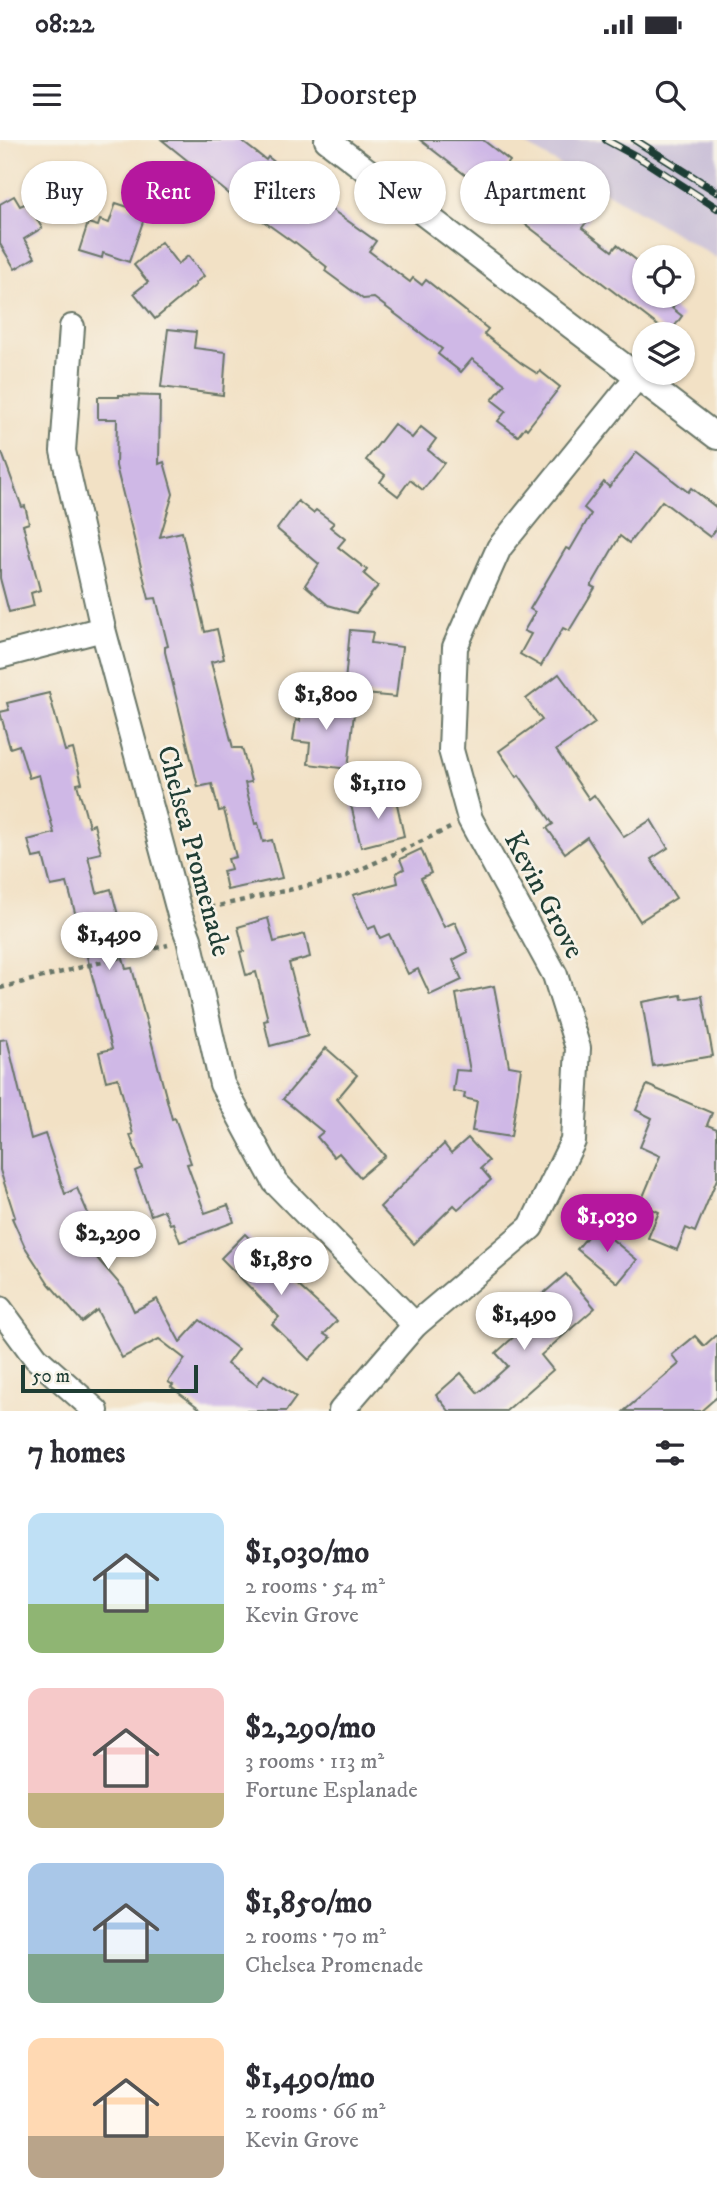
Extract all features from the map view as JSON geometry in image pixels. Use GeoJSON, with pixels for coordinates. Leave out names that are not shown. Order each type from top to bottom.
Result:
{"type":"FeatureCollection","features":[{"type":"Feature","properties":{"kind":"street"},"geometry":{"type":"LineString","coordinates":[[327,140],[632,371]]}},
{"type":"Feature","properties":{"kind":"street","name":"Chelsea Promenade"},"geometry":{"type":"LineString","coordinates":[[72,327],[63,451],[103,629],[180,915],[189,939],[222,1084],[275,1182],[415,1325]]}},
{"type":"Feature","properties":{"kind":"street","name":"Kevin Grove"},"geometry":{"type":"LineString","coordinates":[[341,1411],[415,1325],[531,1227],[573,1141],[578,1048],[555,975],[470,819],[451,750],[455,647],[499,548],[632,383]]}},
{"type":"Feature","properties":{"kind":"street"},"geometry":{"type":"LineString","coordinates":[[650,385],[717,437]]}},
{"type":"Feature","properties":{"kind":"street"},"geometry":{"type":"LineString","coordinates":[[0,656],[103,629]]}},
{"type":"Feature","properties":{"kind":"street"},"geometry":{"type":"LineString","coordinates":[[0,1309],[36,1358],[96,1411]]}},
{"type":"Feature","properties":{"kind":"path"},"geometry":{"type":"LineString","coordinates":[[180,915],[342,878],[470,819]]}},
{"type":"Feature","properties":{"kind":"path"},"geometry":{"type":"LineString","coordinates":[[0,988],[189,939]]}},
{"type":"Feature","properties":{"kind":"shaded area"},"geometry":{"type":"Polygon","coordinates":[[[518,140],[717,140],[717,258],[610,195],[610,161],[553,161],[518,140]]]}},
{"type":"Feature","properties":{"kind":"building"},"geometry":{"type":"Polygon","coordinates":[[[162,140],[240,140],[266,160],[268,157],[273,161],[229,161],[229,194],[215,183],[215,161],[188,161],[162,140]]]}},
{"type":"Feature","properties":{"kind":"building"},"geometry":{"type":"Polygon","coordinates":[[[420,140],[483,140],[510,161],[460,161],[460,171],[420,140]]]}},
{"type":"Feature","properties":{"kind":"building"},"geometry":{"type":"Polygon","coordinates":[[[14,196],[21,206],[21,224],[40,224],[42,228],[24,239],[35,257],[15,269],[0,244],[0,204],[14,196]]]}},
{"type":"Feature","properties":{"kind":"building"},"geometry":{"type":"Polygon","coordinates":[[[116,203],[121,205],[121,224],[142,224],[129,262],[103,253],[102,258],[79,251],[88,224],[98,226],[109,223],[116,203]]]}},
{"type":"Feature","properties":{"kind":"building"},"geometry":{"type":"Polygon","coordinates":[[[340,215],[376,241],[369,251],[410,282],[413,278],[422,285],[426,280],[488,329],[484,334],[521,363],[538,374],[540,371],[560,387],[527,429],[525,427],[518,436],[498,421],[506,411],[492,400],[505,384],[472,359],[461,372],[438,354],[442,349],[374,298],[363,299],[325,271],[327,267],[267,224],[340,224],[340,215]]]}},
{"type":"Feature","properties":{"kind":"building"},"geometry":{"type":"Polygon","coordinates":[[[525,224],[585,224],[582,228],[612,251],[617,245],[632,257],[632,306],[525,224]]]}},
{"type":"Feature","properties":{"kind":"building"},"geometry":{"type":"Polygon","coordinates":[[[161,242],[178,264],[188,256],[204,276],[155,319],[134,293],[148,282],[134,265],[161,242]]]}},
{"type":"Feature","properties":{"kind":"building"},"geometry":{"type":"Polygon","coordinates":[[[635,308],[672,308],[682,316],[678,322],[653,322],[635,308]]]}},
{"type":"Feature","properties":{"kind":"building"},"geometry":{"type":"Polygon","coordinates":[[[168,329],[196,332],[194,348],[226,352],[223,395],[161,387],[168,329]]]}},
{"type":"Feature","properties":{"kind":"building"},"geometry":{"type":"Polygon","coordinates":[[[160,396],[159,464],[164,462],[173,494],[160,537],[182,532],[205,632],[217,629],[224,659],[211,662],[233,748],[242,748],[251,782],[245,783],[255,824],[258,823],[263,842],[272,840],[282,878],[227,890],[223,871],[231,869],[228,859],[236,857],[224,810],[219,811],[212,784],[198,787],[165,652],[165,647],[168,646],[156,598],[149,599],[116,466],[117,419],[98,419],[98,397],[160,396]]]}},
{"type":"Feature","properties":{"kind":"building"},"geometry":{"type":"Polygon","coordinates":[[[394,424],[412,438],[421,427],[436,439],[428,450],[444,463],[423,490],[410,480],[398,496],[380,482],[385,475],[366,460],[394,424]]]}},
{"type":"Feature","properties":{"kind":"building"},"geometry":{"type":"Polygon","coordinates":[[[637,452],[688,492],[691,488],[717,508],[717,528],[710,537],[662,501],[629,543],[620,536],[591,586],[595,588],[569,631],[563,628],[541,666],[520,654],[531,634],[524,631],[535,612],[530,609],[566,548],[570,550],[591,514],[584,508],[604,482],[609,487],[637,452]]]}},
{"type":"Feature","properties":{"kind":"building"},"geometry":{"type":"Polygon","coordinates":[[[0,453],[22,507],[25,506],[29,523],[23,525],[40,590],[31,593],[34,606],[9,612],[0,578],[0,453]]]}},
{"type":"Feature","properties":{"kind":"building"},"geometry":{"type":"Polygon","coordinates":[[[298,501],[313,513],[316,510],[334,523],[330,527],[345,539],[338,547],[367,570],[364,574],[378,586],[356,613],[328,605],[305,585],[319,564],[277,529],[298,501]]]}},
{"type":"Feature","properties":{"kind":"building"},"geometry":{"type":"Polygon","coordinates":[[[350,630],[373,632],[371,643],[402,647],[396,697],[344,692],[350,630]]]}},
{"type":"Feature","properties":{"kind":"building"},"geometry":{"type":"Polygon","coordinates":[[[559,674],[595,723],[556,750],[589,799],[594,795],[624,837],[651,820],[668,848],[651,859],[676,898],[640,921],[587,837],[565,853],[547,828],[553,824],[499,751],[542,720],[526,699],[559,674]]]}},
{"type":"Feature","properties":{"kind":"building"},"geometry":{"type":"Polygon","coordinates":[[[49,693],[65,751],[73,749],[82,783],[77,784],[89,826],[94,824],[101,853],[88,856],[97,893],[111,889],[118,915],[111,916],[126,969],[132,968],[172,1119],[175,1118],[191,1163],[187,1164],[205,1213],[228,1205],[234,1222],[180,1242],[173,1223],[170,1224],[164,1210],[151,1215],[135,1171],[142,1168],[130,1135],[133,1134],[118,1078],[106,1081],[99,1052],[112,1049],[67,883],[51,886],[43,856],[33,858],[28,840],[54,833],[39,775],[29,778],[19,745],[10,748],[0,712],[9,710],[7,703],[49,693]]]}},
{"type":"Feature","properties":{"kind":"building"},"geometry":{"type":"Polygon","coordinates":[[[302,698],[355,704],[348,769],[308,764],[310,743],[293,741],[296,720],[300,721],[302,698]]]}},
{"type":"Feature","properties":{"kind":"building"},"geometry":{"type":"Polygon","coordinates":[[[395,795],[404,836],[361,847],[351,805],[395,795]]]}},
{"type":"Feature","properties":{"kind":"building"},"geometry":{"type":"Polygon","coordinates":[[[421,849],[431,873],[421,878],[444,927],[455,922],[468,952],[453,960],[462,980],[430,995],[418,969],[408,974],[389,934],[380,938],[375,926],[368,929],[353,895],[398,883],[396,873],[404,869],[400,859],[421,849]]]}},
{"type":"Feature","properties":{"kind":"building"},"geometry":{"type":"Polygon","coordinates":[[[268,918],[274,942],[305,934],[310,957],[289,963],[308,1036],[270,1046],[264,1021],[268,1020],[256,972],[246,975],[240,952],[244,951],[238,927],[268,918]]]}},
{"type":"Feature","properties":{"kind":"building"},"geometry":{"type":"Polygon","coordinates":[[[494,986],[509,1066],[521,1068],[511,1137],[472,1131],[477,1101],[464,1098],[465,1093],[453,1091],[456,1070],[470,1071],[456,994],[494,986]]]}},
{"type":"Feature","properties":{"kind":"building"},"geometry":{"type":"Polygon","coordinates":[[[681,995],[682,999],[702,996],[713,1056],[653,1066],[642,1002],[681,995]]]}},
{"type":"Feature","properties":{"kind":"building"},"geometry":{"type":"Polygon","coordinates":[[[7,1039],[31,1139],[45,1134],[65,1194],[77,1188],[90,1218],[70,1227],[124,1289],[134,1311],[157,1299],[180,1342],[200,1320],[238,1349],[227,1364],[257,1385],[264,1375],[296,1397],[286,1411],[203,1411],[168,1382],[185,1359],[159,1339],[122,1358],[97,1310],[82,1322],[49,1284],[25,1247],[12,1218],[15,1217],[0,1170],[0,1040],[7,1039]]]}},
{"type":"Feature","properties":{"kind":"building"},"geometry":{"type":"Polygon","coordinates":[[[326,1048],[357,1075],[337,1099],[385,1156],[360,1177],[339,1153],[334,1157],[317,1137],[323,1132],[283,1099],[326,1048]]]}},
{"type":"Feature","properties":{"kind":"building"},"geometry":{"type":"Polygon","coordinates":[[[647,1085],[712,1113],[707,1125],[717,1129],[717,1179],[695,1232],[686,1228],[677,1250],[648,1238],[659,1212],[640,1204],[660,1156],[640,1147],[652,1118],[636,1110],[647,1085]]]}},
{"type":"Feature","properties":{"kind":"building"},"geometry":{"type":"Polygon","coordinates":[[[468,1138],[489,1161],[481,1168],[491,1180],[458,1209],[454,1205],[414,1244],[380,1207],[444,1144],[451,1153],[468,1138]]]}},
{"type":"Feature","properties":{"kind":"building"},"geometry":{"type":"Polygon","coordinates":[[[596,1226],[637,1260],[618,1283],[577,1249],[596,1226]]]}},
{"type":"Feature","properties":{"kind":"building"},"geometry":{"type":"Polygon","coordinates":[[[245,1234],[261,1250],[264,1246],[283,1265],[279,1268],[337,1321],[324,1334],[330,1338],[309,1360],[272,1324],[279,1317],[221,1258],[245,1234]]]}},
{"type":"Feature","properties":{"kind":"building"},"geometry":{"type":"Polygon","coordinates":[[[566,1274],[595,1308],[541,1355],[553,1370],[506,1411],[449,1411],[436,1395],[461,1373],[478,1393],[508,1366],[496,1353],[529,1323],[521,1313],[566,1274]]]}},
{"type":"Feature","properties":{"kind":"building"},"geometry":{"type":"Polygon","coordinates":[[[717,1334],[717,1397],[701,1411],[624,1411],[679,1364],[672,1355],[695,1336],[704,1346],[717,1334]]]}},
{"type":"Feature","properties":{"kind":"railway"},"geometry":{"type":"LineString","coordinates":[[606,140],[643,160],[717,208]]}},
{"type":"Feature","properties":{"kind":"railway"},"geometry":{"type":"LineString","coordinates":[[635,140],[717,192]]}}]}
